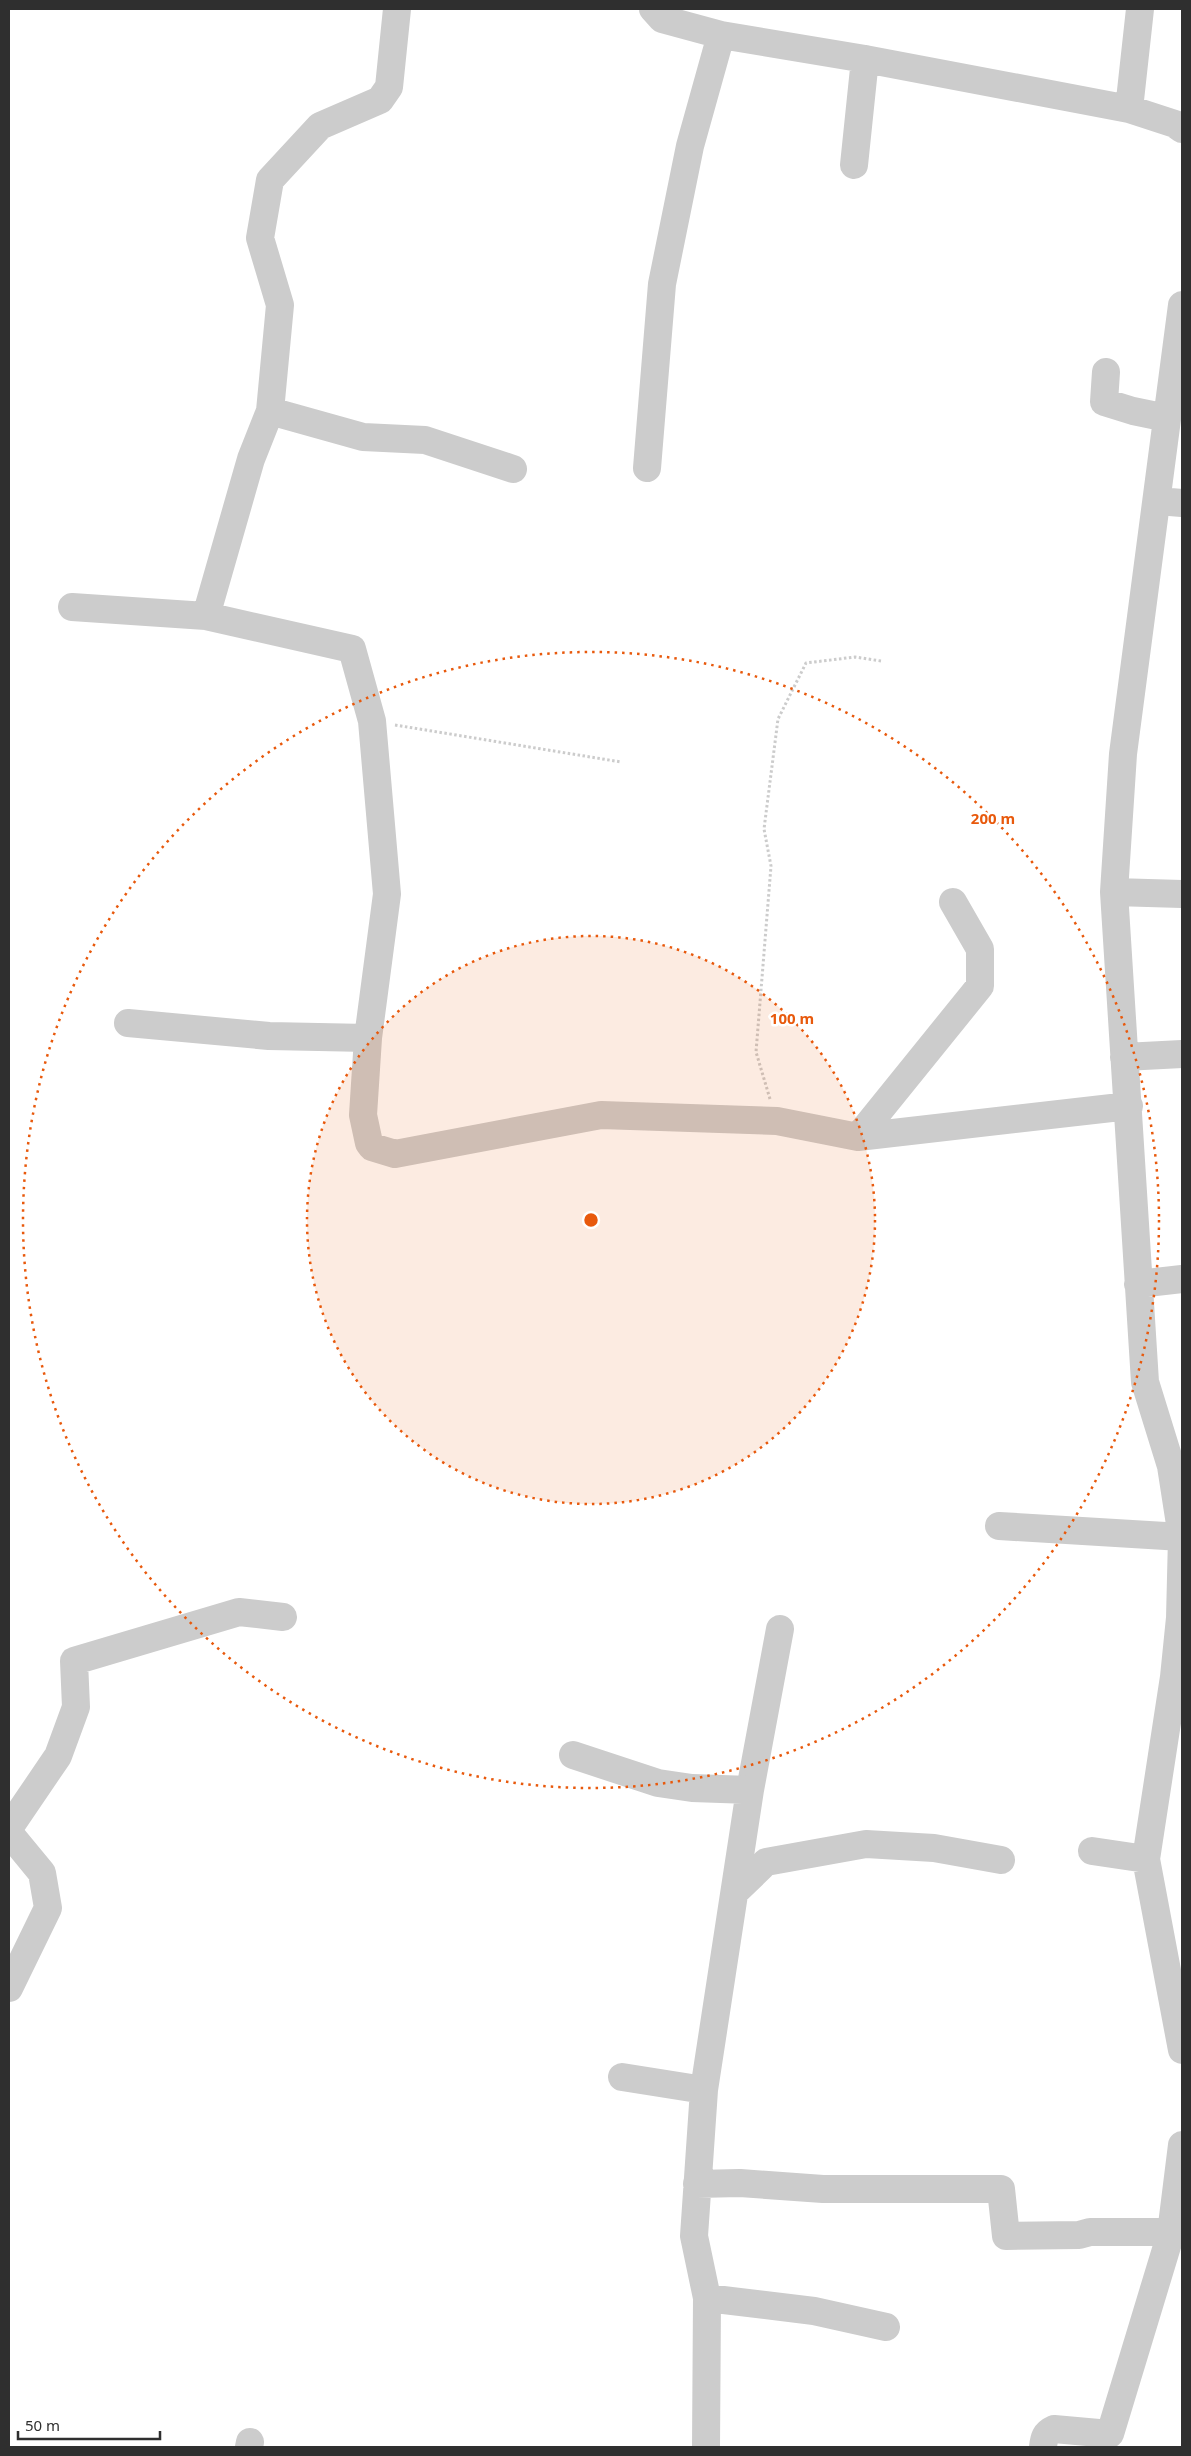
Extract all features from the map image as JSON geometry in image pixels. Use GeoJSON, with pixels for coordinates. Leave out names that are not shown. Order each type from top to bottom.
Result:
{"type":"FeatureCollection","features":[{"type":"Feature","properties":{"kind":"street"},"geometry":{"type":"LineString","coordinates":[[206,616],[251,459],[270,411],[280,305],[260,238],[270,180],[320,126],[380,100],[389,87],[397,9]]}},
{"type":"Feature","properties":{"kind":"street"},"geometry":{"type":"LineString","coordinates":[[653,9],[662,19],[721,35],[865,59],[1129,109],[1175,124],[1182,129]]}},
{"type":"Feature","properties":{"kind":"street"},"geometry":{"type":"LineString","coordinates":[[1129,109],[1140,9]]}},
{"type":"Feature","properties":{"kind":"street"},"geometry":{"type":"LineString","coordinates":[[647,468],[662,284],[690,146],[721,35]]}},
{"type":"Feature","properties":{"kind":"street"},"geometry":{"type":"LineString","coordinates":[[854,166],[865,59]]}},
{"type":"Feature","properties":{"kind":"street"},"geometry":{"type":"LineString","coordinates":[[1182,305],[1167,418],[1170,502],[1123,754],[1114,892],[1145,1382],[1171,1466],[1182,1536],[1180,1618],[1174,1677],[1146,1859],[1182,2050]]}},
{"type":"Feature","properties":{"kind":"street"},"geometry":{"type":"LineString","coordinates":[[1106,372],[1104,402],[1167,418]]}},
{"type":"Feature","properties":{"kind":"street"},"geometry":{"type":"LineString","coordinates":[[270,411],[364,437],[425,440],[513,468]]}},
{"type":"Feature","properties":{"kind":"street"},"geometry":{"type":"LineString","coordinates":[[72,607],[206,616],[352,649],[372,721],[387,894],[368,1038],[363,1115],[369,1143],[372,1147],[394,1154],[601,1115],[777,1121],[858,1137],[1129,1106]]}},
{"type":"Feature","properties":{"kind":"street"},"geometry":{"type":"LineString","coordinates":[[1114,892],[1182,894]]}},
{"type":"Feature","properties":{"kind":"street"},"geometry":{"type":"LineString","coordinates":[[858,1137],[980,986],[980,949],[953,902]]}},
{"type":"Feature","properties":{"kind":"street"},"geometry":{"type":"LineString","coordinates":[[128,1023],[269,1036],[368,1038]]}},
{"type":"Feature","properties":{"kind":"street"},"geometry":{"type":"LineString","coordinates":[[1124,1058],[1182,1054]]}},
{"type":"Feature","properties":{"kind":"street"},"geometry":{"type":"LineString","coordinates":[[1138,1284],[1182,1279]]}},
{"type":"Feature","properties":{"kind":"street"},"geometry":{"type":"LineString","coordinates":[[999,1526],[1182,1536]]}},
{"type":"Feature","properties":{"kind":"street"},"geometry":{"type":"LineString","coordinates":[[9,1828],[58,1756],[76,1707],[74,1661],[239,1612],[283,1617]]}},
{"type":"Feature","properties":{"kind":"street"},"geometry":{"type":"LineString","coordinates":[[706,2447],[707,2298],[694,2236],[704,2090],[750,1790],[780,1630]]}},
{"type":"Feature","properties":{"kind":"street"},"geometry":{"type":"LineString","coordinates":[[573,1755],[658,1783],[692,1788],[750,1790]]}},
{"type":"Feature","properties":{"kind":"street"},"geometry":{"type":"LineString","coordinates":[[9,1833],[42,1873],[48,1908],[9,1988]]}},
{"type":"Feature","properties":{"kind":"street"},"geometry":{"type":"LineString","coordinates":[[736,1891],[766,1862],[866,1844],[934,1848],[1001,1860]]}},
{"type":"Feature","properties":{"kind":"street"},"geometry":{"type":"LineString","coordinates":[[1092,1851],[1146,1859]]}},
{"type":"Feature","properties":{"kind":"street"},"geometry":{"type":"LineString","coordinates":[[622,2077],[704,2090]]}},
{"type":"Feature","properties":{"kind":"street"},"geometry":{"type":"LineString","coordinates":[[1043,2447],[1044,2437],[1054,2429],[1110,2434],[1176,2233],[1182,2146]]}},
{"type":"Feature","properties":{"kind":"street"},"geometry":{"type":"LineString","coordinates":[[697,2184],[740,2183],[823,2189],[1001,2189],[1006,2236],[1079,2235],[1090,2232],[1176,2233]]}},
{"type":"Feature","properties":{"kind":"street"},"geometry":{"type":"LineString","coordinates":[[707,2298],[814,2311],[886,2327]]}},
{"type":"Feature","properties":{"kind":"path"},"geometry":{"type":"LineString","coordinates":[[777,1121],[756,1052],[771,866],[764,829],[778,719],[806,663],[855,657],[881,661]]}},
{"type":"Feature","properties":{"kind":"path"},"geometry":{"type":"LineString","coordinates":[[372,721],[621,762]]}}]}
